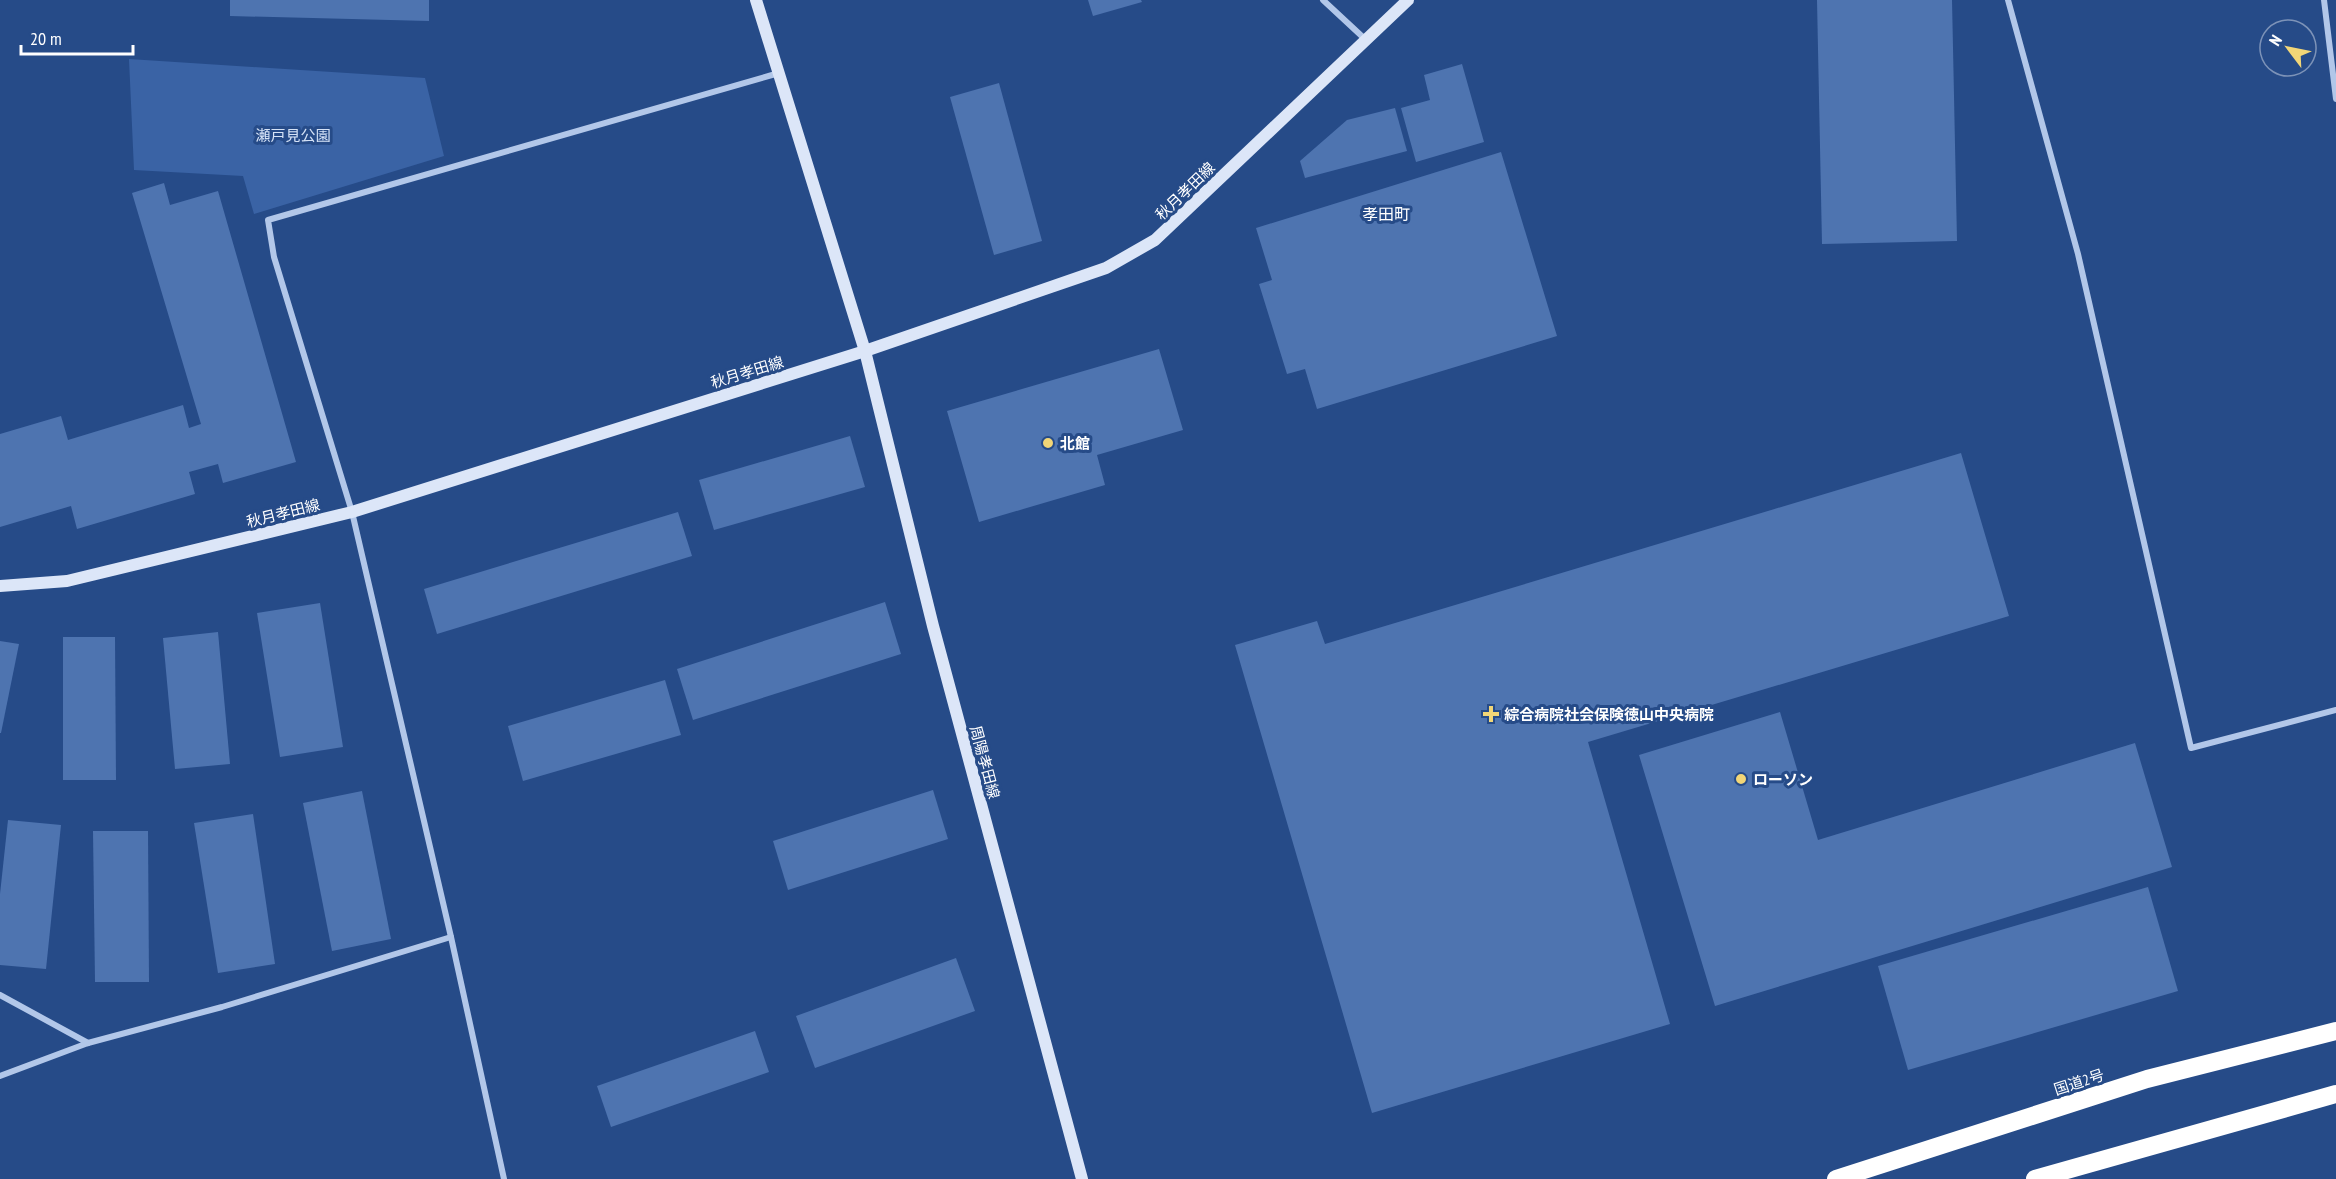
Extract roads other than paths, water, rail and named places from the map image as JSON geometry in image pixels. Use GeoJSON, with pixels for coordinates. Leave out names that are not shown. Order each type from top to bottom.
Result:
{"type":"FeatureCollection","features":[{"type":"Feature","properties":{"kind":"highway","name":"国道2号"},"geometry":{"type":"LineString","coordinates":[[1836,1179],[2147,1079],[2336,1031]]}},
{"type":"Feature","properties":{"kind":"highway"},"geometry":{"type":"LineString","coordinates":[[2035,1179],[2336,1095]]}},
{"type":"Feature","properties":{"kind":"street","name":"周陽孝田線"},"geometry":{"type":"LineString","coordinates":[[756,0],[865,351],[936,637],[1082,1179]]}},
{"type":"Feature","properties":{"kind":"street"},"geometry":{"type":"LineString","coordinates":[[1323,0],[1366,40]]}},
{"type":"Feature","properties":{"kind":"street","name":"秋月孝田線"},"geometry":{"type":"LineString","coordinates":[[0,586],[67,581],[352,512],[865,351],[1106,268],[1155,240],[1408,0]]}},
{"type":"Feature","properties":{"kind":"street"},"geometry":{"type":"LineString","coordinates":[[2008,0],[2078,255],[2191,748],[2336,710]]}},
{"type":"Feature","properties":{"kind":"street"},"geometry":{"type":"LineString","coordinates":[[2324,0],[2336,99]]}},
{"type":"Feature","properties":{"kind":"street"},"geometry":{"type":"LineString","coordinates":[[504,1179],[451,937],[352,512],[274,257],[268,220],[779,73]]}},
{"type":"Feature","properties":{"kind":"street"},"geometry":{"type":"LineString","coordinates":[[0,1076],[88,1043],[222,1007],[451,937]]}},
{"type":"Feature","properties":{"kind":"street"},"geometry":{"type":"LineString","coordinates":[[0,995],[88,1043]]}},
{"type":"Feature","properties":{"kind":"place","name":"北館"},"geometry":{"type":"Point","coordinates":[1048,443]}},
{"type":"Feature","properties":{"kind":"place","name":"綜合病院社会保険徳山中央病院"},"geometry":{"type":"Point","coordinates":[1491,714]}},
{"type":"Feature","properties":{"kind":"place","name":"ローソン"},"geometry":{"type":"Point","coordinates":[1741,779]}},
{"type":"Feature","properties":{"kind":"district","name":"孝田町"},"geometry":{"type":"Point","coordinates":[1386,214]}},
{"type":"Feature","properties":{"kind":"park label","name":"瀬戸見公園"},"geometry":{"type":"Point","coordinates":[293,135]}}]}
